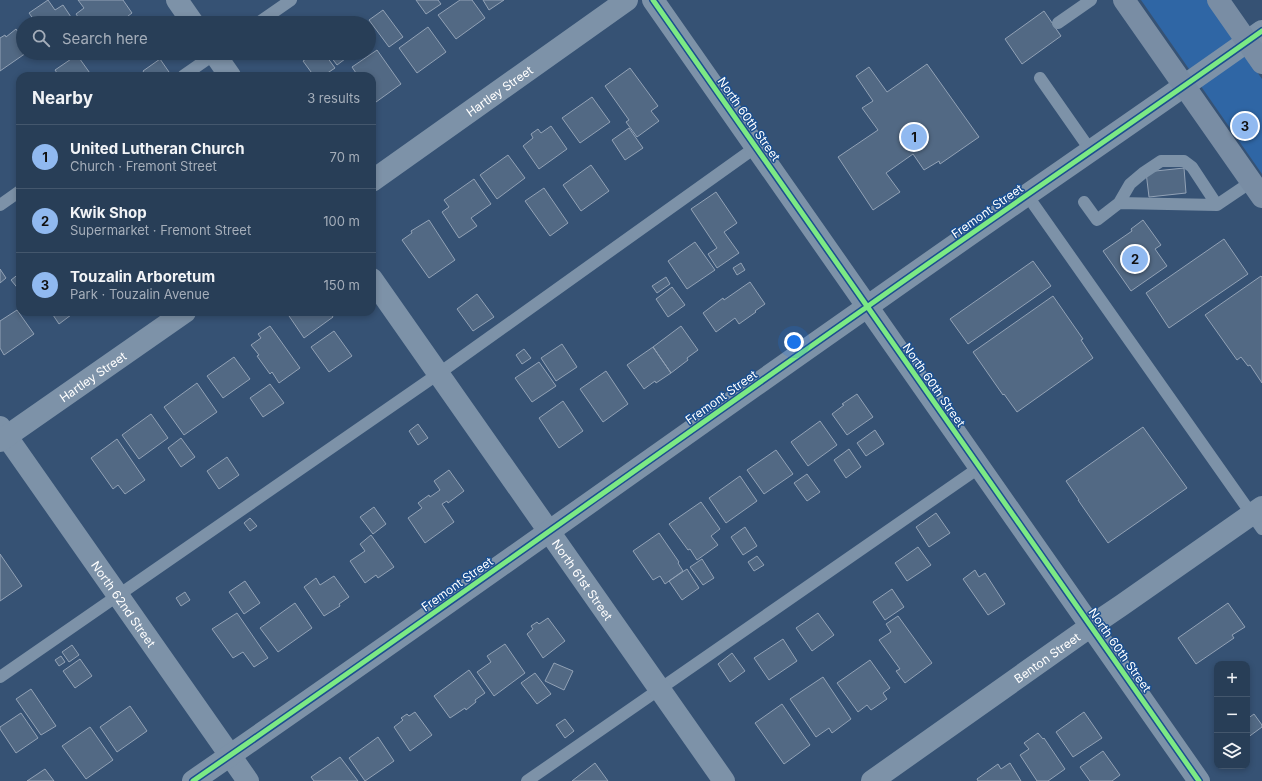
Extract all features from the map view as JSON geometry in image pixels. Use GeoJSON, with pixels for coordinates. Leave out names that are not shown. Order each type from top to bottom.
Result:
{"type":"FeatureCollection","features":[{"type":"Feature","properties":{"kind":"main road"},"geometry":{"type":"LineString","coordinates":[[1124,0],[1257,190]]}},
{"type":"Feature","properties":{"kind":"main road"},"geometry":{"type":"LineString","coordinates":[[1218,0],[1254,36],[1262,63]]}},
{"type":"Feature","properties":{"kind":"street"},"geometry":{"type":"LineString","coordinates":[[177,0],[188,16]]}},
{"type":"Feature","properties":{"kind":"street","name":"Hartley Street"},"geometry":{"type":"LineString","coordinates":[[376,178],[626,0]]}},
{"type":"Feature","properties":{"kind":"street","name":"North 60th Street"},"geometry":{"type":"LineString","coordinates":[[653,0],[1199,781]]}},
{"type":"Feature","properties":{"kind":"street","name":"Fremont Street"},"geometry":{"type":"LineString","coordinates":[[193,781],[549,532],[867,306],[1254,36]]}},
{"type":"Feature","properties":{"kind":"street"},"geometry":{"type":"LineString","coordinates":[[220,60],[227,72]]}},
{"type":"Feature","properties":{"kind":"street","name":"North 61st Street"},"geometry":{"type":"LineString","coordinates":[[376,285],[724,781]]}},
{"type":"Feature","properties":{"kind":"street","name":"Hartley Street"},"geometry":{"type":"LineString","coordinates":[[2,435],[179,316]]}},
{"type":"Feature","properties":{"kind":"street","name":"North 62nd Street"},"geometry":{"type":"LineString","coordinates":[[2,435],[118,596],[248,781]]}},
{"type":"Feature","properties":{"kind":"street","name":"Benton Street"},"geometry":{"type":"LineString","coordinates":[[872,781],[1091,626],[1259,517]]}},
{"type":"Feature","properties":{"kind":"lane"},"geometry":{"type":"LineString","coordinates":[[268,16],[291,0]]}},
{"type":"Feature","properties":{"kind":"lane"},"geometry":{"type":"LineString","coordinates":[[1058,23],[1091,0]]}},
{"type":"Feature","properties":{"kind":"lane"},"geometry":{"type":"LineString","coordinates":[[189,72],[205,60]]}},
{"type":"Feature","properties":{"kind":"lane"},"geometry":{"type":"LineString","coordinates":[[1040,78],[1091,151]]}},
{"type":"Feature","properties":{"kind":"lane"},"geometry":{"type":"LineString","coordinates":[[0,677],[438,374],[756,147]]}},
{"type":"Feature","properties":{"kind":"lane"},"geometry":{"type":"LineString","coordinates":[[1084,202],[1097,220],[1119,204],[1130,184],[1143,172],[1161,161],[1184,161],[1192,167],[1217,205]]}},
{"type":"Feature","properties":{"kind":"lane"},"geometry":{"type":"LineString","coordinates":[[1119,204],[1217,205],[1257,190]]}},
{"type":"Feature","properties":{"kind":"lane"},"geometry":{"type":"LineString","coordinates":[[0,205],[16,194]]}},
{"type":"Feature","properties":{"kind":"lane"},"geometry":{"type":"LineString","coordinates":[[1027,195],[1259,517]]}},
{"type":"Feature","properties":{"kind":"lane"},"geometry":{"type":"LineString","coordinates":[[527,781],[980,467]]}},
{"type":"Feature","properties":{"kind":"shaded area"},"geometry":{"type":"Polygon","coordinates":[[[1141,0],[1207,0],[1262,79],[1262,174],[1141,0]]]}},
{"type":"Feature","properties":{"kind":"building"},"geometry":{"type":"Polygon","coordinates":[[[48,0],[55,10],[63,5],[70,16],[31,16],[29,13],[48,0]]]}},
{"type":"Feature","properties":{"kind":"building"},"geometry":{"type":"Polygon","coordinates":[[[78,0],[123,0],[132,13],[128,16],[77,16],[76,14],[84,8],[78,0]]]}},
{"type":"Feature","properties":{"kind":"building"},"geometry":{"type":"Polygon","coordinates":[[[416,0],[438,0],[441,4],[426,14],[416,0]]]}},
{"type":"Feature","properties":{"kind":"building"},"geometry":{"type":"Polygon","coordinates":[[[460,0],[472,0],[485,18],[456,39],[438,15],[460,0]]]}},
{"type":"Feature","properties":{"kind":"building"},"geometry":{"type":"Polygon","coordinates":[[[483,0],[504,0],[489,10],[483,0]]]}},
{"type":"Feature","properties":{"kind":"building"},"geometry":{"type":"Polygon","coordinates":[[[383,10],[403,37],[389,47],[376,29],[376,16],[375,16],[383,10]]]}},
{"type":"Feature","properties":{"kind":"building"},"geometry":{"type":"Polygon","coordinates":[[[1044,11],[1061,36],[1022,64],[1005,39],[1044,11]]]}},
{"type":"Feature","properties":{"kind":"building"},"geometry":{"type":"Polygon","coordinates":[[[428,27],[446,52],[417,73],[399,48],[428,27]]]}},
{"type":"Feature","properties":{"kind":"building"},"geometry":{"type":"Polygon","coordinates":[[[16,29],[16,60],[0,71],[0,38],[5,35],[6,37],[16,29]]]}},
{"type":"Feature","properties":{"kind":"building"},"geometry":{"type":"Polygon","coordinates":[[[377,50],[401,84],[376,102],[376,72],[355,72],[352,67],[362,60],[376,60],[377,50]]]}},
{"type":"Feature","properties":{"kind":"building"},"geometry":{"type":"Polygon","coordinates":[[[70,60],[81,60],[89,72],[56,72],[55,70],[70,60]]]}},
{"type":"Feature","properties":{"kind":"building"},"geometry":{"type":"Polygon","coordinates":[[[161,60],[169,72],[144,72],[161,60]]]}},
{"type":"Feature","properties":{"kind":"building"},"geometry":{"type":"Polygon","coordinates":[[[329,60],[335,68],[329,72],[311,72],[303,61],[329,60]]]}},
{"type":"Feature","properties":{"kind":"building"},"geometry":{"type":"Polygon","coordinates":[[[333,60],[344,60],[337,65],[333,60]]]}},
{"type":"Feature","properties":{"kind":"building"},"geometry":{"type":"Polygon","coordinates":[[[927,64],[979,137],[940,164],[939,161],[924,170],[913,154],[886,173],[900,192],[873,210],[838,157],[878,130],[862,108],[873,101],[856,76],[869,67],[887,92],[927,64]]]}},
{"type":"Feature","properties":{"kind":"building"},"geometry":{"type":"Polygon","coordinates":[[[630,68],[658,106],[651,111],[659,121],[637,137],[626,122],[629,120],[605,86],[630,68]]]}},
{"type":"Feature","properties":{"kind":"building"},"geometry":{"type":"Polygon","coordinates":[[[592,97],[610,122],[580,143],[562,118],[592,97]]]}},
{"type":"Feature","properties":{"kind":"building"},"geometry":{"type":"Polygon","coordinates":[[[551,126],[567,149],[539,169],[523,146],[533,138],[531,134],[538,129],[541,133],[551,126]]]}},
{"type":"Feature","properties":{"kind":"building"},"geometry":{"type":"Polygon","coordinates":[[[629,128],[643,148],[625,160],[612,140],[629,128]]]}},
{"type":"Feature","properties":{"kind":"building"},"geometry":{"type":"Polygon","coordinates":[[[508,155],[525,178],[497,199],[480,175],[508,155]]]}},
{"type":"Feature","properties":{"kind":"building"},"geometry":{"type":"Polygon","coordinates":[[[591,165],[609,191],[581,211],[563,185],[591,165]]]}},
{"type":"Feature","properties":{"kind":"building"},"geometry":{"type":"Polygon","coordinates":[[[1184,168],[1186,193],[1149,197],[1146,172],[1184,168]]]}},
{"type":"Feature","properties":{"kind":"building"},"geometry":{"type":"Polygon","coordinates":[[[474,179],[491,204],[471,218],[477,226],[459,238],[442,212],[449,207],[444,200],[474,179]]]}},
{"type":"Feature","properties":{"kind":"building"},"geometry":{"type":"Polygon","coordinates":[[[544,188],[568,223],[550,236],[525,201],[544,188]]]}},
{"type":"Feature","properties":{"kind":"building"},"geometry":{"type":"Polygon","coordinates":[[[716,192],[737,223],[724,232],[739,253],[717,268],[708,254],[717,248],[691,209],[716,192]]]}},
{"type":"Feature","properties":{"kind":"building"},"geometry":{"type":"Polygon","coordinates":[[[429,220],[455,260],[429,278],[402,240],[412,233],[411,231],[429,220]]]}},
{"type":"Feature","properties":{"kind":"building"},"geometry":{"type":"Polygon","coordinates":[[[1143,220],[1161,245],[1155,249],[1167,266],[1131,291],[1103,251],[1132,231],[1131,229],[1143,220]]]}},
{"type":"Feature","properties":{"kind":"building"},"geometry":{"type":"Polygon","coordinates":[[[1224,239],[1248,274],[1169,328],[1146,293],[1224,239]]]}},
{"type":"Feature","properties":{"kind":"building"},"geometry":{"type":"Polygon","coordinates":[[[695,242],[715,270],[687,289],[668,261],[695,242]]]}},
{"type":"Feature","properties":{"kind":"building"},"geometry":{"type":"Polygon","coordinates":[[[1033,261],[1051,286],[968,344],[950,319],[1033,261]]]}},
{"type":"Feature","properties":{"kind":"building"},"geometry":{"type":"Polygon","coordinates":[[[741,263],[745,270],[737,275],[733,268],[741,263]]]}},
{"type":"Feature","properties":{"kind":"building"},"geometry":{"type":"Polygon","coordinates":[[[0,269],[6,278],[0,283],[0,269]]]}},
{"type":"Feature","properties":{"kind":"building"},"geometry":{"type":"Polygon","coordinates":[[[16,276],[16,286],[11,280],[16,276]]]}},
{"type":"Feature","properties":{"kind":"building"},"geometry":{"type":"Polygon","coordinates":[[[1261,276],[1262,383],[1250,365],[1248,366],[1241,357],[1237,360],[1205,315],[1261,276]]]}},
{"type":"Feature","properties":{"kind":"building"},"geometry":{"type":"Polygon","coordinates":[[[666,277],[670,284],[657,293],[652,286],[666,277]]]}},
{"type":"Feature","properties":{"kind":"building"},"geometry":{"type":"Polygon","coordinates":[[[750,282],[765,304],[739,324],[735,318],[716,332],[703,313],[723,298],[724,300],[750,282]]]}},
{"type":"Feature","properties":{"kind":"building"},"geometry":{"type":"Polygon","coordinates":[[[672,287],[685,305],[668,317],[656,299],[672,287]]]}},
{"type":"Feature","properties":{"kind":"building"},"geometry":{"type":"Polygon","coordinates":[[[477,294],[494,317],[473,331],[457,309],[477,294]]]}},
{"type":"Feature","properties":{"kind":"building"},"geometry":{"type":"Polygon","coordinates":[[[1053,296],[1083,339],[1081,340],[1093,358],[1017,412],[1004,394],[1003,395],[973,352],[1053,296]]]}},
{"type":"Feature","properties":{"kind":"building"},"geometry":{"type":"Polygon","coordinates":[[[16,311],[16,316],[21,316],[34,334],[4,355],[0,348],[0,321],[16,311]]]}},
{"type":"Feature","properties":{"kind":"building"},"geometry":{"type":"Polygon","coordinates":[[[54,316],[70,316],[59,324],[54,316]]]}},
{"type":"Feature","properties":{"kind":"building"},"geometry":{"type":"Polygon","coordinates":[[[289,316],[332,316],[333,317],[304,338],[289,316]]]}},
{"type":"Feature","properties":{"kind":"building"},"geometry":{"type":"Polygon","coordinates":[[[270,326],[300,368],[279,383],[272,372],[270,374],[257,356],[259,355],[251,345],[261,338],[258,334],[270,326]]]}},
{"type":"Feature","properties":{"kind":"building"},"geometry":{"type":"Polygon","coordinates":[[[681,326],[698,350],[671,373],[653,347],[681,326]]]}},
{"type":"Feature","properties":{"kind":"building"},"geometry":{"type":"Polygon","coordinates":[[[334,331],[352,356],[329,372],[311,347],[334,331]]]}},
{"type":"Feature","properties":{"kind":"building"},"geometry":{"type":"Polygon","coordinates":[[[562,344],[577,367],[556,381],[541,358],[562,344]]]}},
{"type":"Feature","properties":{"kind":"building"},"geometry":{"type":"Polygon","coordinates":[[[653,347],[671,373],[656,383],[655,381],[644,389],[627,365],[653,347]]]}},
{"type":"Feature","properties":{"kind":"building"},"geometry":{"type":"Polygon","coordinates":[[[524,349],[531,358],[522,364],[516,355],[524,349]]]}},
{"type":"Feature","properties":{"kind":"building"},"geometry":{"type":"Polygon","coordinates":[[[234,357],[250,379],[223,398],[207,376],[234,357]]]}},
{"type":"Feature","properties":{"kind":"building"},"geometry":{"type":"Polygon","coordinates":[[[539,362],[556,386],[532,402],[515,378],[539,362]]]}},
{"type":"Feature","properties":{"kind":"building"},"geometry":{"type":"Polygon","coordinates":[[[606,371],[628,404],[603,422],[580,389],[606,371]]]}},
{"type":"Feature","properties":{"kind":"building"},"geometry":{"type":"Polygon","coordinates":[[[197,383],[217,412],[184,435],[164,407],[197,383]]]}},
{"type":"Feature","properties":{"kind":"building"},"geometry":{"type":"Polygon","coordinates":[[[270,384],[284,403],[263,417],[250,398],[270,384]]]}},
{"type":"Feature","properties":{"kind":"building"},"geometry":{"type":"Polygon","coordinates":[[[857,394],[873,417],[847,435],[832,414],[844,405],[842,404],[857,394]]]}},
{"type":"Feature","properties":{"kind":"building"},"geometry":{"type":"Polygon","coordinates":[[[563,401],[583,431],[559,448],[539,418],[563,401]]]}},
{"type":"Feature","properties":{"kind":"building"},"geometry":{"type":"Polygon","coordinates":[[[151,414],[168,438],[139,459],[122,435],[151,414]]]}},
{"type":"Feature","properties":{"kind":"building"},"geometry":{"type":"Polygon","coordinates":[[[820,421],[837,445],[808,466],[791,442],[820,421]]]}},
{"type":"Feature","properties":{"kind":"building"},"geometry":{"type":"Polygon","coordinates":[[[418,424],[428,438],[418,445],[409,431],[418,424]]]}},
{"type":"Feature","properties":{"kind":"building"},"geometry":{"type":"Polygon","coordinates":[[[1143,427],[1187,488],[1108,543],[1066,481],[1143,427]]]}},
{"type":"Feature","properties":{"kind":"building"},"geometry":{"type":"Polygon","coordinates":[[[875,430],[884,444],[866,456],[857,443],[875,430]]]}},
{"type":"Feature","properties":{"kind":"building"},"geometry":{"type":"Polygon","coordinates":[[[181,438],[195,457],[181,467],[168,448],[181,438]]]}},
{"type":"Feature","properties":{"kind":"building"},"geometry":{"type":"Polygon","coordinates":[[[117,439],[145,480],[125,494],[118,485],[113,489],[91,458],[117,439]]]}},
{"type":"Feature","properties":{"kind":"building"},"geometry":{"type":"Polygon","coordinates":[[[849,449],[861,467],[846,478],[834,460],[849,449]]]}},
{"type":"Feature","properties":{"kind":"building"},"geometry":{"type":"Polygon","coordinates":[[[776,450],[793,474],[764,494],[747,470],[776,450]]]}},
{"type":"Feature","properties":{"kind":"building"},"geometry":{"type":"Polygon","coordinates":[[[227,457],[239,475],[219,489],[207,471],[227,457]]]}},
{"type":"Feature","properties":{"kind":"building"},"geometry":{"type":"Polygon","coordinates":[[[449,470],[464,491],[448,503],[447,501],[442,504],[454,522],[425,543],[408,518],[422,508],[418,503],[429,495],[430,497],[440,490],[434,481],[449,470]]]}},
{"type":"Feature","properties":{"kind":"building"},"geometry":{"type":"Polygon","coordinates":[[[807,474],[820,492],[807,501],[794,483],[807,474]]]}},
{"type":"Feature","properties":{"kind":"building"},"geometry":{"type":"Polygon","coordinates":[[[740,476],[757,501],[726,523],[709,498],[740,476]]]}},
{"type":"Feature","properties":{"kind":"building"},"geometry":{"type":"Polygon","coordinates":[[[701,502],[720,529],[711,536],[718,545],[697,560],[690,549],[688,550],[669,524],[701,502]]]}},
{"type":"Feature","properties":{"kind":"building"},"geometry":{"type":"Polygon","coordinates":[[[374,507],[386,524],[373,534],[360,517],[374,507]]]}},
{"type":"Feature","properties":{"kind":"building"},"geometry":{"type":"Polygon","coordinates":[[[936,513],[950,533],[929,547],[916,527],[936,513]]]}},
{"type":"Feature","properties":{"kind":"building"},"geometry":{"type":"Polygon","coordinates":[[[250,518],[257,526],[250,531],[244,523],[250,518]]]}},
{"type":"Feature","properties":{"kind":"building"},"geometry":{"type":"Polygon","coordinates":[[[745,527],[757,546],[743,555],[731,537],[745,527]]]}},
{"type":"Feature","properties":{"kind":"building"},"geometry":{"type":"Polygon","coordinates":[[[659,533],[679,562],[678,563],[683,571],[665,584],[660,576],[653,580],[633,551],[659,533]]]}},
{"type":"Feature","properties":{"kind":"building"},"geometry":{"type":"Polygon","coordinates":[[[371,535],[394,567],[378,578],[376,575],[365,583],[350,561],[365,551],[360,544],[371,535]]]}},
{"type":"Feature","properties":{"kind":"building"},"geometry":{"type":"Polygon","coordinates":[[[918,547],[931,565],[907,581],[895,563],[918,547]]]}},
{"type":"Feature","properties":{"kind":"building"},"geometry":{"type":"Polygon","coordinates":[[[0,554],[22,586],[0,601],[0,554]]]}},
{"type":"Feature","properties":{"kind":"building"},"geometry":{"type":"Polygon","coordinates":[[[757,556],[764,565],[754,571],[748,562],[757,556]]]}},
{"type":"Feature","properties":{"kind":"building"},"geometry":{"type":"Polygon","coordinates":[[[702,559],[714,578],[703,585],[690,567],[702,559]]]}},
{"type":"Feature","properties":{"kind":"building"},"geometry":{"type":"Polygon","coordinates":[[[687,569],[699,588],[682,600],[669,581],[687,569]]]}},
{"type":"Feature","properties":{"kind":"building"},"geometry":{"type":"Polygon","coordinates":[[[975,570],[979,577],[985,573],[1005,604],[988,615],[963,579],[975,570]]]}},
{"type":"Feature","properties":{"kind":"building"},"geometry":{"type":"Polygon","coordinates":[[[334,576],[349,597],[339,604],[340,606],[324,616],[304,587],[316,578],[320,585],[334,576]]]}},
{"type":"Feature","properties":{"kind":"building"},"geometry":{"type":"Polygon","coordinates":[[[245,581],[260,603],[244,614],[229,592],[245,581]]]}},
{"type":"Feature","properties":{"kind":"building"},"geometry":{"type":"Polygon","coordinates":[[[892,589],[904,607],[885,620],[873,602],[892,589]]]}},
{"type":"Feature","properties":{"kind":"building"},"geometry":{"type":"Polygon","coordinates":[[[185,592],[190,600],[181,606],[176,598],[185,592]]]}},
{"type":"Feature","properties":{"kind":"building"},"geometry":{"type":"Polygon","coordinates":[[[295,603],[312,628],[278,652],[260,628],[295,603]]]}},
{"type":"Feature","properties":{"kind":"building"},"geometry":{"type":"Polygon","coordinates":[[[1228,603],[1245,627],[1232,635],[1234,638],[1196,664],[1178,638],[1228,603]]]}},
{"type":"Feature","properties":{"kind":"building"},"geometry":{"type":"Polygon","coordinates":[[[237,613],[268,658],[254,667],[243,652],[233,658],[212,629],[237,613]]]}},
{"type":"Feature","properties":{"kind":"building"},"geometry":{"type":"Polygon","coordinates":[[[818,613],[834,635],[812,651],[796,628],[818,613]]]}},
{"type":"Feature","properties":{"kind":"building"},"geometry":{"type":"Polygon","coordinates":[[[898,616],[932,663],[905,683],[896,671],[900,669],[879,640],[891,632],[886,624],[898,616]]]}},
{"type":"Feature","properties":{"kind":"building"},"geometry":{"type":"Polygon","coordinates":[[[548,618],[565,641],[543,658],[527,634],[533,629],[531,626],[537,622],[539,624],[548,618]]]}},
{"type":"Feature","properties":{"kind":"building"},"geometry":{"type":"Polygon","coordinates":[[[783,639],[797,661],[769,680],[754,658],[783,639]]]}},
{"type":"Feature","properties":{"kind":"building"},"geometry":{"type":"Polygon","coordinates":[[[505,644],[525,673],[494,696],[477,672],[491,662],[487,656],[505,644]]]}},
{"type":"Feature","properties":{"kind":"building"},"geometry":{"type":"Polygon","coordinates":[[[72,645],[79,655],[69,662],[62,652],[72,645]]]}},
{"type":"Feature","properties":{"kind":"building"},"geometry":{"type":"Polygon","coordinates":[[[732,653],[745,671],[730,682],[718,664],[732,653]]]}},
{"type":"Feature","properties":{"kind":"building"},"geometry":{"type":"Polygon","coordinates":[[[61,656],[65,662],[59,666],[55,660],[61,656]]]}},
{"type":"Feature","properties":{"kind":"building"},"geometry":{"type":"Polygon","coordinates":[[[80,659],[92,676],[75,688],[63,671],[80,659]]]}},
{"type":"Feature","properties":{"kind":"building"},"geometry":{"type":"Polygon","coordinates":[[[870,660],[890,688],[883,693],[887,699],[871,710],[867,705],[858,712],[837,683],[870,660]]]}},
{"type":"Feature","properties":{"kind":"building"},"geometry":{"type":"Polygon","coordinates":[[[554,663],[573,671],[564,690],[545,681],[554,663]]]}},
{"type":"Feature","properties":{"kind":"building"},"geometry":{"type":"Polygon","coordinates":[[[469,670],[485,693],[475,700],[476,702],[466,710],[465,708],[450,718],[434,696],[469,670]]]}},
{"type":"Feature","properties":{"kind":"building"},"geometry":{"type":"Polygon","coordinates":[[[535,673],[551,694],[537,704],[521,683],[535,673]]]}},
{"type":"Feature","properties":{"kind":"building"},"geometry":{"type":"Polygon","coordinates":[[[823,677],[851,719],[832,733],[829,728],[816,737],[790,699],[823,677]]]}},
{"type":"Feature","properties":{"kind":"building"},"geometry":{"type":"Polygon","coordinates":[[[31,689],[56,726],[41,735],[16,699],[31,689]]]}},
{"type":"Feature","properties":{"kind":"building"},"geometry":{"type":"Polygon","coordinates":[[[782,704],[810,745],[784,764],[755,723],[782,704]]]}},
{"type":"Feature","properties":{"kind":"building"},"geometry":{"type":"Polygon","coordinates":[[[130,706],[147,731],[117,752],[100,727],[130,706]]]}},
{"type":"Feature","properties":{"kind":"building"},"geometry":{"type":"Polygon","coordinates":[[[415,712],[432,735],[410,751],[394,727],[403,720],[401,718],[407,714],[409,716],[415,712]]]}},
{"type":"Feature","properties":{"kind":"building"},"geometry":{"type":"Polygon","coordinates":[[[1084,712],[1102,738],[1073,757],[1056,732],[1084,712]]]}},
{"type":"Feature","properties":{"kind":"building"},"geometry":{"type":"Polygon","coordinates":[[[21,713],[38,738],[16,753],[0,727],[21,713]]]}},
{"type":"Feature","properties":{"kind":"building"},"geometry":{"type":"Polygon","coordinates":[[[1254,714],[1262,727],[1250,736],[1250,733],[1250,717],[1254,714]]]}},
{"type":"Feature","properties":{"kind":"building"},"geometry":{"type":"Polygon","coordinates":[[[565,719],[574,731],[565,738],[556,725],[565,719]]]}},
{"type":"Feature","properties":{"kind":"building"},"geometry":{"type":"Polygon","coordinates":[[[90,727],[113,760],[86,779],[62,746],[90,727]]]}},
{"type":"Feature","properties":{"kind":"building"},"geometry":{"type":"Polygon","coordinates":[[[1038,733],[1043,739],[1044,738],[1065,769],[1048,781],[1037,781],[1020,755],[1029,749],[1024,743],[1038,733]]]}},
{"type":"Feature","properties":{"kind":"building"},"geometry":{"type":"Polygon","coordinates":[[[378,737],[394,761],[365,781],[349,758],[378,737]]]}},
{"type":"Feature","properties":{"kind":"building"},"geometry":{"type":"Polygon","coordinates":[[[1103,751],[1120,775],[1112,781],[1090,781],[1080,767],[1103,751]]]}},
{"type":"Feature","properties":{"kind":"building"},"geometry":{"type":"Polygon","coordinates":[[[340,757],[358,781],[314,781],[311,777],[340,757]]]}},
{"type":"Feature","properties":{"kind":"building"},"geometry":{"type":"Polygon","coordinates":[[[595,763],[608,781],[572,781],[595,763]]]}},
{"type":"Feature","properties":{"kind":"building"},"geometry":{"type":"Polygon","coordinates":[[[1010,763],[1021,781],[978,781],[977,779],[998,764],[1001,769],[1010,763]]]}},
{"type":"Feature","properties":{"kind":"building"},"geometry":{"type":"Polygon","coordinates":[[[45,769],[54,781],[27,781],[45,769]]]}},
{"type":"Feature","properties":{"kind":"cycle path"},"geometry":{"type":"LineString","coordinates":[[653,0],[1199,781]]}},
{"type":"Feature","properties":{"kind":"cycle path"},"geometry":{"type":"LineString","coordinates":[[193,781],[1262,31]]}},
{"type":"Feature","properties":{"kind":"place","name":"Touzalin Arboretum"},"geometry":{"type":"Point","coordinates":[1245,126]}},
{"type":"Feature","properties":{"kind":"place","name":"United Lutheran Church"},"geometry":{"type":"Point","coordinates":[914,137]}},
{"type":"Feature","properties":{"kind":"place","name":"Kwik Shop"},"geometry":{"type":"Point","coordinates":[1135,259]}}]}
